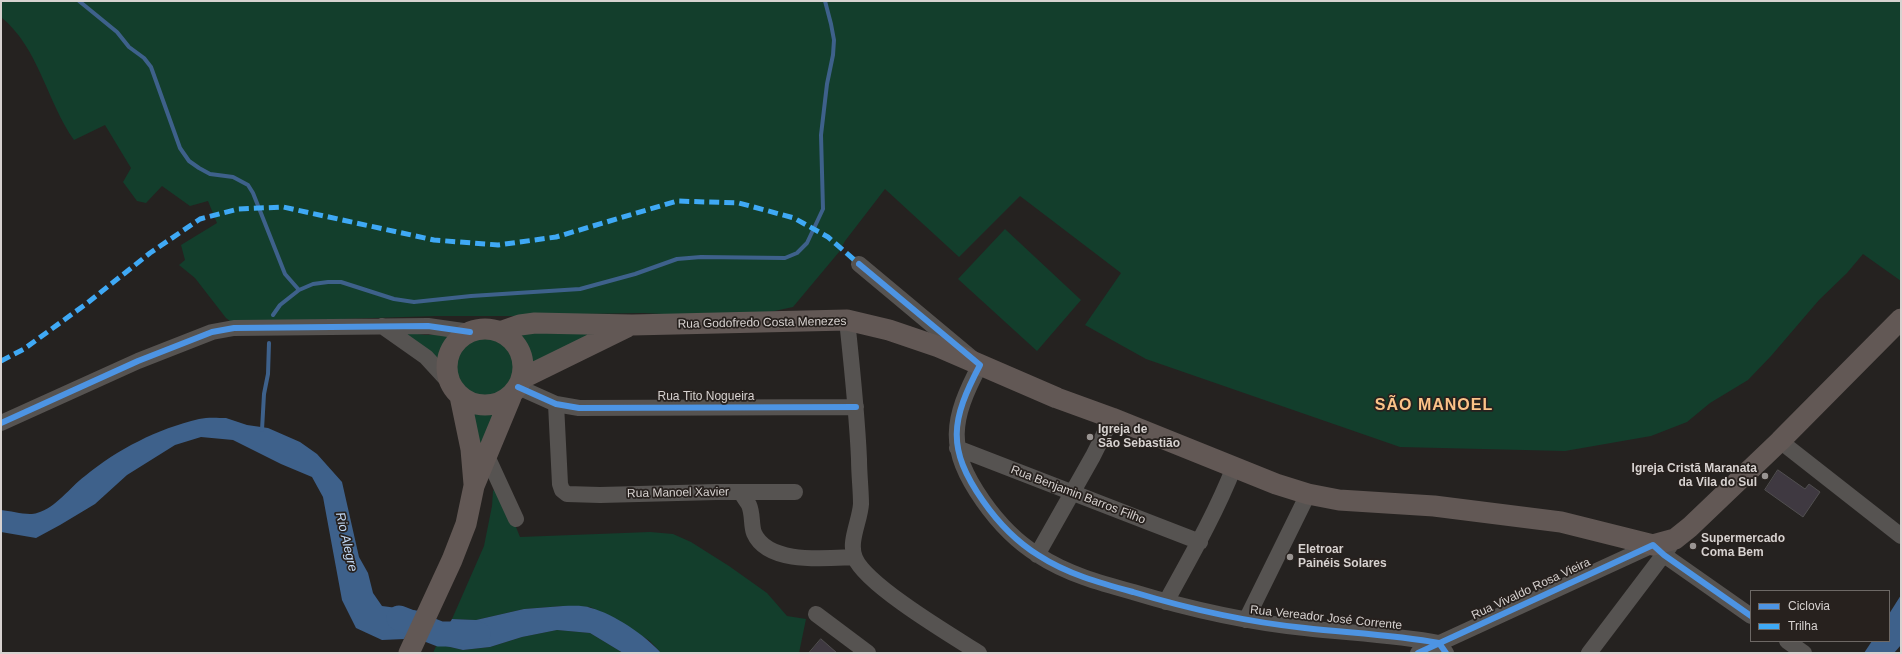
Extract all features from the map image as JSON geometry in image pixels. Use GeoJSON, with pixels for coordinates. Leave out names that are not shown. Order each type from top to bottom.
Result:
{"type":"FeatureCollection","features":[{"type":"Feature","properties":{"kind":"main road"},"geometry":{"type":"LineString","coordinates":[[1664,546],[1690,528],[1780,441],[1901,319]]}},
{"type":"Feature","properties":{"kind":"main road","name":"Rua Godofredo Costa Menezes"},"geometry":{"type":"LineString","coordinates":[[500,332],[520,325],[535,323],[632,325],[847,320],[889,330],[939,347],[1057,398],[1112,418],[1234,468],[1308,494],[1339,500],[1434,506],[1561,522],[1664,546]]}},
{"type":"Feature","properties":{"kind":"main road"},"geometry":{"type":"LineString","coordinates":[[454,389],[479,405],[489,406],[517,387],[632,325]]}},
{"type":"Feature","properties":{"kind":"main road"},"geometry":{"type":"LineString","coordinates":[[409,653],[437,594],[466,524],[474,486],[517,387],[523,359],[518,348],[510,338],[500,332],[490,329],[470,332],[456,342],[447,358],[446,370],[454,389],[471,449],[474,486]]}},
{"type":"Feature","properties":{"kind":"street"},"geometry":{"type":"LineString","coordinates":[[859,264],[980,365]]}},
{"type":"Feature","properties":{"kind":"street"},"geometry":{"type":"LineString","coordinates":[[847,320],[856,407],[861,505],[854,542],[854,557],[871,578],[901,602],[979,653]]}},
{"type":"Feature","properties":{"kind":"street"},"geometry":{"type":"LineString","coordinates":[[382,326],[426,358],[454,389]]}},
{"type":"Feature","properties":{"kind":"street"},"geometry":{"type":"LineString","coordinates":[[1,423],[138,361],[212,332],[234,328],[428,326],[470,332]]}},
{"type":"Feature","properties":{"kind":"street","name":"Rua Vereador José Corrente"},"geometry":{"type":"LineString","coordinates":[[980,365],[966,392],[958,418],[957,448],[962,467],[975,489],[994,515],[1037,555],[1061,568],[1091,580],[1166,602],[1246,620],[1304,628],[1410,638],[1443,648]]}},
{"type":"Feature","properties":{"kind":"street","name":"Rua Tito Nogueira"},"geometry":{"type":"LineString","coordinates":[[517,387],[556,404],[579,408],[856,407]]}},
{"type":"Feature","properties":{"kind":"street","name":"Rua Manoel Xavier"},"geometry":{"type":"LineString","coordinates":[[556,404],[559,480],[562,490],[568,494],[600,495],[795,492]]}},
{"type":"Feature","properties":{"kind":"street"},"geometry":{"type":"LineString","coordinates":[[1037,555],[1072,494],[1112,418]]}},
{"type":"Feature","properties":{"kind":"street"},"geometry":{"type":"LineString","coordinates":[[1780,441],[1901,536]]}},
{"type":"Feature","properties":{"kind":"street","name":"Rua Benjamin Barros Filho"},"geometry":{"type":"LineString","coordinates":[[957,448],[1072,494],[1200,542]]}},
{"type":"Feature","properties":{"kind":"street"},"geometry":{"type":"LineString","coordinates":[[487,456],[516,519]]}},
{"type":"Feature","properties":{"kind":"street"},"geometry":{"type":"LineString","coordinates":[[1166,602],[1200,542],[1220,502],[1234,468]]}},
{"type":"Feature","properties":{"kind":"street"},"geometry":{"type":"LineString","coordinates":[[741,492],[749,506],[754,532],[759,540],[768,548],[805,559],[854,557]]}},
{"type":"Feature","properties":{"kind":"street"},"geometry":{"type":"LineString","coordinates":[[1246,620],[1308,494]]}},
{"type":"Feature","properties":{"kind":"street"},"geometry":{"type":"LineString","coordinates":[[1589,653],[1664,546],[1750,615]]}},
{"type":"Feature","properties":{"kind":"street","name":"Rua Vivaldo Rosa Vieira"},"geometry":{"type":"LineString","coordinates":[[1418,653],[1443,648],[1664,546]]}},
{"type":"Feature","properties":{"kind":"street"},"geometry":{"type":"LineString","coordinates":[[816,614],[868,653]]}},
{"type":"Feature","properties":{"kind":"street"},"geometry":{"type":"LineString","coordinates":[[1788,642],[1804,653]]}},
{"type":"Feature","properties":{"kind":"green space"},"geometry":{"type":"Polygon","coordinates":[[[1,1],[1901,1],[1901,281],[1863,254],[1847,273],[1819,300],[1771,356],[1748,380],[1710,403],[1687,422],[1651,436],[1565,451],[1400,447],[1146,359],[1085,325],[1121,273],[1020,196],[959,257],[885,189],[845,241],[839,252],[793,307],[742,318],[643,313],[557,316],[435,316],[249,322],[234,324],[226,318],[195,278],[179,265],[185,260],[181,245],[217,223],[208,201],[190,206],[162,186],[146,203],[137,201],[123,182],[131,168],[105,125],[74,140],[25,44],[1,17],[1,1]]]}},
{"type":"Feature","properties":{"kind":"green space"},"geometry":{"type":"Polygon","coordinates":[[[1005,229],[1081,300],[1037,351],[958,279],[1005,229]]]}},
{"type":"Feature","properties":{"kind":"green space"},"geometry":{"type":"Polygon","coordinates":[[[617,328],[532,369],[527,352],[511,333],[617,328]]]}},
{"type":"Feature","properties":{"kind":"green space"},"geometry":{"type":"Polygon","coordinates":[[[397,331],[425,335],[452,335],[439,360],[397,331]]]}},
{"type":"Feature","properties":{"kind":"green space"},"geometry":{"type":"Polygon","coordinates":[[[480,335],[492,335],[509,344],[516,355],[518,367],[516,379],[509,390],[492,399],[480,399],[468,394],[459,385],[454,373],[454,361],[459,349],[468,340],[480,335]]]}},
{"type":"Feature","properties":{"kind":"green space"},"geometry":{"type":"Polygon","coordinates":[[[467,409],[475,414],[499,413],[481,452],[467,409]]]}},
{"type":"Feature","properties":{"kind":"green space"},"geometry":{"type":"Polygon","coordinates":[[[497,487],[501,490],[520,537],[650,532],[673,534],[691,542],[729,566],[767,593],[787,616],[806,619],[799,653],[661,653],[650,641],[615,619],[590,607],[563,606],[524,609],[476,620],[452,619],[484,546],[492,506],[493,491],[497,487]]]}},
{"type":"Feature","properties":{"kind":"green space"},"geometry":{"type":"Polygon","coordinates":[[[557,630],[590,633],[623,653],[433,653],[437,644],[463,650],[490,647],[522,637],[557,630]]]}},
{"type":"Feature","properties":{"kind":"water"},"geometry":{"type":"Polygon","coordinates":[[[226,418],[247,425],[268,428],[300,442],[317,454],[342,482],[359,557],[368,573],[373,593],[382,606],[420,611],[404,639],[382,640],[356,628],[342,600],[323,497],[312,477],[281,464],[233,440],[201,437],[175,445],[127,475],[95,504],[36,538],[1,532],[1,510],[29,514],[37,513],[57,502],[79,481],[98,466],[139,441],[183,423],[199,419],[226,418]]]}},
{"type":"Feature","properties":{"kind":"water"},"geometry":{"type":"Polygon","coordinates":[[[1901,595],[1901,645],[1894,653],[1864,653],[1871,642],[1890,642],[1890,612],[1901,595]]]}},
{"type":"Feature","properties":{"kind":"water"},"geometry":{"type":"Polygon","coordinates":[[[563,606],[588,607],[609,615],[638,632],[661,653],[623,653],[590,633],[557,630],[522,637],[490,647],[463,650],[437,644],[452,619],[476,620],[524,609],[563,606]]]}},
{"type":"Feature","properties":{"kind":"building"},"geometry":{"type":"Polygon","coordinates":[[[1778,470],[1805,489],[1809,484],[1820,492],[1803,517],[1765,490],[1778,470]]]}},
{"type":"Feature","properties":{"kind":"building"},"geometry":{"type":"Polygon","coordinates":[[[821,639],[837,653],[809,653],[821,639]]]}},
{"type":"Feature","properties":{"kind":"waterway"},"geometry":{"type":"LineString","coordinates":[[79,1],[117,32],[129,47],[144,58],[151,67],[180,148],[189,161],[210,174],[233,177],[248,185],[253,193],[285,274],[299,290]]}},
{"type":"Feature","properties":{"kind":"waterway"},"geometry":{"type":"LineString","coordinates":[[273,315],[280,305],[299,290],[313,284],[328,282],[341,282],[394,299],[414,302],[471,296],[580,289],[635,274],[677,259],[701,257],[785,258],[797,253],[807,243],[823,209],[821,135],[834,40],[825,1]]}},
{"type":"Feature","properties":{"kind":"waterway"},"geometry":{"type":"LineString","coordinates":[[262,430],[264,394],[268,374],[269,343]]}},
{"type":"Feature","properties":{"kind":"waterway","name":"Rio Alegre"},"geometry":{"type":"LineString","coordinates":[[399,618],[440,634],[478,634]]}},
{"type":"Feature","properties":{"kind":"marked path"},"geometry":{"type":"LineString","coordinates":[[1,361],[24,349],[86,304],[150,253],[200,219],[238,209],[283,207],[434,240],[498,245],[556,237],[677,201],[739,203],[794,218],[828,237],[859,264]]}},
{"type":"Feature","properties":{"kind":"cycle path"},"geometry":{"type":"LineString","coordinates":[[859,264],[980,365],[970,384],[958,418],[958,449],[963,465],[971,482],[983,501],[1008,531],[1030,550],[1049,562],[1072,573],[1108,585],[1197,609],[1283,625],[1389,636],[1439,643],[1446,653]]}},
{"type":"Feature","properties":{"kind":"cycle path"},"geometry":{"type":"LineString","coordinates":[[1,423],[138,361],[212,332],[234,328],[428,326],[470,332]]}},
{"type":"Feature","properties":{"kind":"cycle path"},"geometry":{"type":"LineString","coordinates":[[518,387],[556,404],[579,408],[856,407]]}},
{"type":"Feature","properties":{"kind":"cycle path"},"geometry":{"type":"LineString","coordinates":[[1418,653],[1653,545],[1664,555],[1750,615]]}},
{"type":"Feature","properties":{"kind":"place","name":"Igreja de São Sebastião"},"geometry":{"type":"Point","coordinates":[1090,437]}},
{"type":"Feature","properties":{"kind":"place","name":"Igreja Cristã Maranata da Vila do Sul"},"geometry":{"type":"Point","coordinates":[1765,476]}},
{"type":"Feature","properties":{"kind":"place","name":"Supermercado Coma Bem"},"geometry":{"type":"Point","coordinates":[1693,546]}},
{"type":"Feature","properties":{"kind":"place","name":"Eletroar Painéis Solares"},"geometry":{"type":"Point","coordinates":[1290,557]}},
{"type":"Feature","properties":{"kind":"district","name":"SÃO MANOEL"},"geometry":{"type":"Point","coordinates":[1434,406]}}]}
